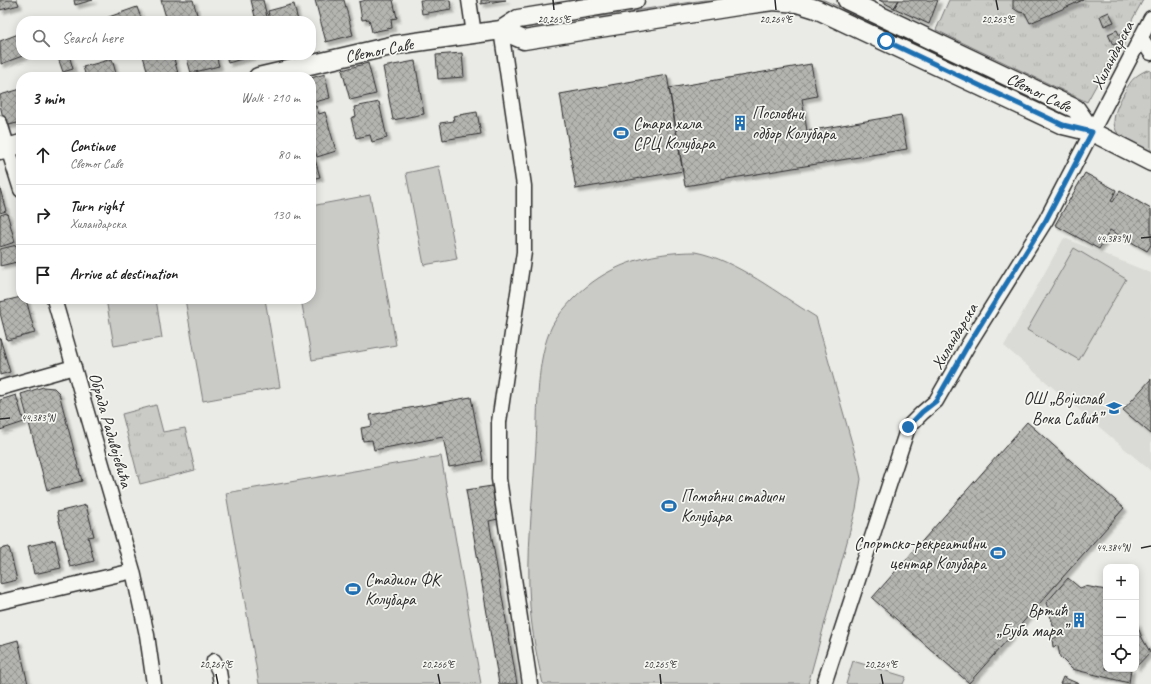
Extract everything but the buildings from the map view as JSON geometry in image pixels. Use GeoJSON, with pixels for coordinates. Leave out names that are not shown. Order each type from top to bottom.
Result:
{"type":"FeatureCollection","features":[{"type":"Feature","properties":{"kind":"street"},"geometry":{"type":"LineString","coordinates":[[469,0],[474,34]]}},
{"type":"Feature","properties":{"kind":"street","name":"Светог Саве"},"geometry":{"type":"LineString","coordinates":[[279,72],[395,45],[501,30],[518,19],[635,0]]}},
{"type":"Feature","properties":{"kind":"street","name":"Светог Саве"},"geometry":{"type":"LineString","coordinates":[[847,0],[1076,109],[1092,132]]}},
{"type":"Feature","properties":{"kind":"street","name":"Светог Саве"},"geometry":{"type":"LineString","coordinates":[[501,30],[524,40],[773,1],[797,3],[843,20],[1063,125],[1092,132]]}},
{"type":"Feature","properties":{"kind":"street","name":"Хиландарска"},"geometry":{"type":"LineString","coordinates":[[824,684],[908,427],[922,412],[936,401],[968,345],[1046,220],[1151,18]]}},
{"type":"Feature","properties":{"kind":"street"},"geometry":{"type":"LineString","coordinates":[[501,30],[516,125],[524,194],[524,252],[499,422],[499,479],[530,684]]}},
{"type":"Feature","properties":{"kind":"street"},"geometry":{"type":"LineString","coordinates":[[1141,38],[1151,53]]}},
{"type":"Feature","properties":{"kind":"street"},"geometry":{"type":"LineString","coordinates":[[0,123],[10,147],[16,170]]}},
{"type":"Feature","properties":{"kind":"street"},"geometry":{"type":"LineString","coordinates":[[1092,132],[1151,162]]}},
{"type":"Feature","properties":{"kind":"street","name":"Обрада Радивојевића"},"geometry":{"type":"LineString","coordinates":[[55,304],[133,571],[147,635],[154,684]]}},
{"type":"Feature","properties":{"kind":"street"},"geometry":{"type":"LineString","coordinates":[[0,388],[74,367]]}},
{"type":"Feature","properties":{"kind":"street"},"geometry":{"type":"LineString","coordinates":[[0,602],[133,571]]}},
{"type":"Feature","properties":{"kind":"street"},"geometry":{"type":"LineString","coordinates":[[214,661],[219,671],[221,684]]}},
{"type":"Feature","properties":{"kind":"shaded area","name":"ОШ „Војислав Вока Савић”"},"geometry":{"type":"Polygon","coordinates":[[[1064,238],[1151,273],[1151,471],[1004,346],[1064,238]]]}},
{"type":"Feature","properties":{"kind":"green space"},"geometry":{"type":"Polygon","coordinates":[[[704,0],[754,0],[518,36],[517,29],[704,0]]]}},
{"type":"Feature","properties":{"kind":"green space"},"geometry":{"type":"Polygon","coordinates":[[[797,0],[824,0],[1068,109],[1065,116],[819,6],[797,0]]]}},
{"type":"Feature","properties":{"kind":"green space"},"geometry":{"type":"Polygon","coordinates":[[[949,0],[1143,0],[1087,102],[936,30],[949,0]]]}},
{"type":"Feature","properties":{"kind":"green space"},"geometry":{"type":"Polygon","coordinates":[[[1147,70],[1151,71],[1151,153],[1123,139],[1115,127],[1114,119],[1122,97],[1129,84],[1138,75],[1147,70]]]}},
{"type":"Feature","properties":{"kind":"green space"},"geometry":{"type":"Polygon","coordinates":[[[439,166],[457,259],[424,265],[406,173],[439,166]]]}},
{"type":"Feature","properties":{"kind":"green space"},"geometry":{"type":"Polygon","coordinates":[[[370,195],[396,345],[312,360],[302,304],[316,304],[316,205],[370,195]]]}},
{"type":"Feature","properties":{"kind":"green space"},"geometry":{"type":"Polygon","coordinates":[[[1074,248],[1126,279],[1079,360],[1027,330],[1074,248]]]}},
{"type":"Feature","properties":{"kind":"green space"},"geometry":{"type":"Polygon","coordinates":[[[695,252],[711,256],[742,270],[816,317],[858,464],[861,479],[856,509],[808,684],[543,684],[532,626],[529,567],[530,526],[540,369],[547,339],[554,322],[572,300],[585,288],[613,269],[644,258],[695,252]]]}},
{"type":"Feature","properties":{"kind":"green space"},"geometry":{"type":"Polygon","coordinates":[[[107,304],[157,304],[162,338],[114,346],[107,304]]]}},
{"type":"Feature","properties":{"kind":"green space"},"geometry":{"type":"Polygon","coordinates":[[[186,304],[266,304],[280,387],[203,401],[186,304]]]}},
{"type":"Feature","properties":{"kind":"green space"},"geometry":{"type":"Polygon","coordinates":[[[156,405],[163,432],[185,428],[195,470],[140,484],[122,414],[156,405]]]}},
{"type":"Feature","properties":{"kind":"green space","name":"Стадион ФК Колубара"},"geometry":{"type":"Polygon","coordinates":[[[441,456],[481,684],[259,684],[226,493],[441,456]]]}},
{"type":"Feature","properties":{"kind":"green space"},"geometry":{"type":"Polygon","coordinates":[[[853,661],[906,677],[903,684],[846,684],[853,661]]]}},
{"type":"Feature","properties":{"kind":"place","name":"Пословни одбор Колубара"},"geometry":{"type":"Point","coordinates":[740,123]}},
{"type":"Feature","properties":{"kind":"place","name":"Стара хала СРЦ Колубара"},"geometry":{"type":"Point","coordinates":[621,133]}},
{"type":"Feature","properties":{"kind":"place","name":"ОШ „Војислав Вока Савић”"},"geometry":{"type":"Point","coordinates":[1114,408]}},
{"type":"Feature","properties":{"kind":"place","name":"Помоћни стадион Колубара"},"geometry":{"type":"Point","coordinates":[669,506]}},
{"type":"Feature","properties":{"kind":"place","name":"Спортско-рекреативни центар Колубара"},"geometry":{"type":"Point","coordinates":[998,553]}},
{"type":"Feature","properties":{"kind":"place","name":"Стадион ФК Колубара"},"geometry":{"type":"Point","coordinates":[353,589]}},
{"type":"Feature","properties":{"kind":"place","name":"Вртић „Буба мара”"},"geometry":{"type":"Point","coordinates":[1079,620]}},
{"type":"Feature","properties":{"kind":"route"},"geometry":{"type":"LineString","coordinates":[[886,41],[1063,125],[1092,132],[1046,220],[968,345],[936,401],[922,412],[908,427]]}}]}
